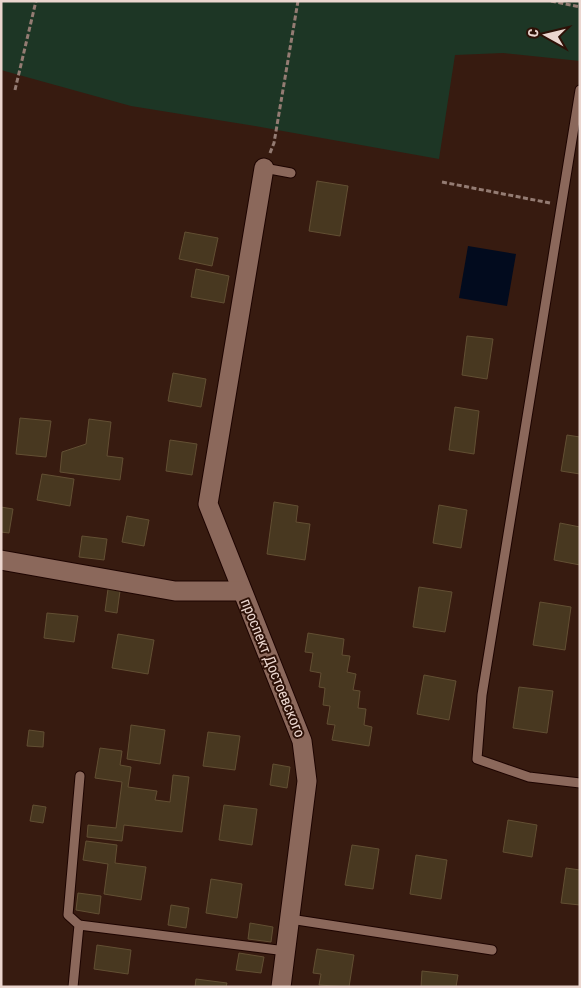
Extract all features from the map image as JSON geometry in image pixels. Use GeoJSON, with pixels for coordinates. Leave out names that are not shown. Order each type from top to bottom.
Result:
{"type":"FeatureCollection","features":[{"type":"Feature","properties":{"kind":"street","name":"проспект Достоевского"},"geometry":{"type":"LineString","coordinates":[[264,168],[208,504],[302,741],[307,781],[282,987]]}},
{"type":"Feature","properties":{"kind":"street"},"geometry":{"type":"LineString","coordinates":[[1,560],[174,591],[242,591]]}},
{"type":"Feature","properties":{"kind":"lane"},"geometry":{"type":"LineString","coordinates":[[580,90],[482,695],[477,759],[529,777],[580,783]]}},
{"type":"Feature","properties":{"kind":"lane"},"geometry":{"type":"LineString","coordinates":[[264,168],[292,173]]}},
{"type":"Feature","properties":{"kind":"lane"},"geometry":{"type":"LineString","coordinates":[[73,987],[78,925],[68,914],[80,776]]}},
{"type":"Feature","properties":{"kind":"lane"},"geometry":{"type":"LineString","coordinates":[[290,919],[492,950]]}},
{"type":"Feature","properties":{"kind":"lane"},"geometry":{"type":"LineString","coordinates":[[78,925],[95,925],[286,951]]}},
{"type":"Feature","properties":{"kind":"path"},"geometry":{"type":"LineString","coordinates":[[16,90],[36,1]]}},
{"type":"Feature","properties":{"kind":"path"},"geometry":{"type":"LineString","coordinates":[[264,168],[274,143],[298,1]]}},
{"type":"Feature","properties":{"kind":"path"},"geometry":{"type":"LineString","coordinates":[[551,1],[580,7]]}},
{"type":"Feature","properties":{"kind":"path"},"geometry":{"type":"LineString","coordinates":[[442,182],[561,206]]}},
{"type":"Feature","properties":{"kind":"green space"},"geometry":{"type":"Polygon","coordinates":[[[1,1],[580,1],[580,61],[503,53],[455,55],[439,159],[131,106],[1,70],[1,1]]]}},
{"type":"Feature","properties":{"kind":"water"},"geometry":{"type":"Polygon","coordinates":[[[468,246],[516,254],[507,306],[459,298],[468,246]]]}},
{"type":"Feature","properties":{"kind":"building"},"geometry":{"type":"Polygon","coordinates":[[[317,181],[348,186],[340,236],[309,231],[317,181]]]}},
{"type":"Feature","properties":{"kind":"building"},"geometry":{"type":"Polygon","coordinates":[[[185,232],[218,238],[212,266],[179,259],[185,232]]]}},
{"type":"Feature","properties":{"kind":"building"},"geometry":{"type":"Polygon","coordinates":[[[196,269],[229,276],[224,303],[191,297],[196,269]]]}},
{"type":"Feature","properties":{"kind":"building"},"geometry":{"type":"Polygon","coordinates":[[[467,336],[493,339],[487,379],[462,375],[467,336]]]}},
{"type":"Feature","properties":{"kind":"building"},"geometry":{"type":"Polygon","coordinates":[[[173,373],[206,379],[201,407],[168,401],[173,373]]]}},
{"type":"Feature","properties":{"kind":"building"},"geometry":{"type":"Polygon","coordinates":[[[455,407],[479,411],[474,454],[449,450],[455,407]]]}},
{"type":"Feature","properties":{"kind":"building"},"geometry":{"type":"Polygon","coordinates":[[[20,418],[51,421],[46,457],[16,454],[20,418]]]}},
{"type":"Feature","properties":{"kind":"building"},"geometry":{"type":"Polygon","coordinates":[[[89,419],[111,422],[107,456],[123,458],[120,480],[60,472],[62,452],[86,444],[89,419]]]}},
{"type":"Feature","properties":{"kind":"building"},"geometry":{"type":"Polygon","coordinates":[[[567,435],[580,437],[580,474],[561,471],[567,435]]]}},
{"type":"Feature","properties":{"kind":"building"},"geometry":{"type":"Polygon","coordinates":[[[170,440],[197,444],[192,475],[166,471],[170,440]]]}},
{"type":"Feature","properties":{"kind":"building"},"geometry":{"type":"Polygon","coordinates":[[[42,474],[74,479],[70,506],[37,500],[42,474]]]}},
{"type":"Feature","properties":{"kind":"building"},"geometry":{"type":"Polygon","coordinates":[[[274,502],[298,506],[296,522],[310,524],[305,560],[267,554],[274,502]]]}},
{"type":"Feature","properties":{"kind":"building"},"geometry":{"type":"Polygon","coordinates":[[[439,505],[467,510],[461,548],[433,543],[439,505]]]}},
{"type":"Feature","properties":{"kind":"building"},"geometry":{"type":"Polygon","coordinates":[[[1,507],[13,509],[9,533],[1,532],[1,507]]]}},
{"type":"Feature","properties":{"kind":"building"},"geometry":{"type":"Polygon","coordinates":[[[127,516],[149,520],[144,546],[122,542],[127,516]]]}},
{"type":"Feature","properties":{"kind":"building"},"geometry":{"type":"Polygon","coordinates":[[[560,523],[580,527],[580,565],[554,560],[560,523]]]}},
{"type":"Feature","properties":{"kind":"building"},"geometry":{"type":"Polygon","coordinates":[[[82,536],[107,539],[104,560],[79,557],[82,536]]]}},
{"type":"Feature","properties":{"kind":"building"},"geometry":{"type":"Polygon","coordinates":[[[419,587],[452,592],[445,632],[413,627],[419,587]]]}},
{"type":"Feature","properties":{"kind":"building"},"geometry":{"type":"Polygon","coordinates":[[[108,589],[120,591],[117,613],[105,611],[108,589]]]}},
{"type":"Feature","properties":{"kind":"building"},"geometry":{"type":"Polygon","coordinates":[[[540,602],[571,607],[565,650],[533,645],[540,602]]]}},
{"type":"Feature","properties":{"kind":"building"},"geometry":{"type":"Polygon","coordinates":[[[47,613],[78,616],[74,642],[44,638],[47,613]]]}},
{"type":"Feature","properties":{"kind":"building"},"geometry":{"type":"Polygon","coordinates":[[[308,633],[344,639],[342,655],[350,656],[347,672],[356,674],[353,690],[360,691],[358,708],[366,709],[364,725],[372,727],[369,746],[332,740],[335,725],[327,724],[330,706],[323,705],[325,688],[319,687],[321,673],[310,671],[313,653],[305,652],[308,633]]]}},
{"type":"Feature","properties":{"kind":"building"},"geometry":{"type":"Polygon","coordinates":[[[118,634],[154,640],[148,674],[112,668],[118,634]]]}},
{"type":"Feature","properties":{"kind":"building"},"geometry":{"type":"Polygon","coordinates":[[[424,675],[456,681],[449,720],[417,714],[424,675]]]}},
{"type":"Feature","properties":{"kind":"building"},"geometry":{"type":"Polygon","coordinates":[[[519,687],[553,691],[547,733],[513,728],[519,687]]]}},
{"type":"Feature","properties":{"kind":"building"},"geometry":{"type":"Polygon","coordinates":[[[131,725],[165,730],[160,764],[127,759],[131,725]]]}},
{"type":"Feature","properties":{"kind":"building"},"geometry":{"type":"Polygon","coordinates":[[[29,730],[44,732],[43,747],[27,746],[29,730]]]}},
{"type":"Feature","properties":{"kind":"building"},"geometry":{"type":"Polygon","coordinates":[[[208,732],[240,736],[235,770],[203,766],[208,732]]]}},
{"type":"Feature","properties":{"kind":"building"},"geometry":{"type":"Polygon","coordinates":[[[100,748],[122,751],[120,765],[131,767],[128,787],[157,791],[155,800],[170,802],[173,775],[189,777],[182,832],[124,825],[122,841],[87,837],[88,825],[116,828],[122,782],[95,778],[100,748]]]}},
{"type":"Feature","properties":{"kind":"building"},"geometry":{"type":"Polygon","coordinates":[[[273,764],[290,767],[287,788],[270,785],[273,764]]]}},
{"type":"Feature","properties":{"kind":"building"},"geometry":{"type":"Polygon","coordinates":[[[33,805],[46,807],[43,823],[30,821],[33,805]]]}},
{"type":"Feature","properties":{"kind":"building"},"geometry":{"type":"Polygon","coordinates":[[[224,805],[257,809],[252,845],[219,840],[224,805]]]}},
{"type":"Feature","properties":{"kind":"building"},"geometry":{"type":"Polygon","coordinates":[[[508,820],[537,825],[532,857],[503,852],[508,820]]]}},
{"type":"Feature","properties":{"kind":"building"},"geometry":{"type":"Polygon","coordinates":[[[86,841],[117,845],[115,863],[146,867],[141,900],[104,894],[108,864],[83,860],[86,841]]]}},
{"type":"Feature","properties":{"kind":"building"},"geometry":{"type":"Polygon","coordinates":[[[352,845],[379,849],[373,889],[345,885],[352,845]]]}},
{"type":"Feature","properties":{"kind":"building"},"geometry":{"type":"Polygon","coordinates":[[[416,855],[447,860],[441,899],[410,894],[416,855]]]}},
{"type":"Feature","properties":{"kind":"building"},"geometry":{"type":"Polygon","coordinates":[[[566,868],[580,870],[580,905],[561,903],[566,868]]]}},
{"type":"Feature","properties":{"kind":"building"},"geometry":{"type":"Polygon","coordinates":[[[211,879],[242,884],[237,918],[206,913],[211,879]]]}},
{"type":"Feature","properties":{"kind":"building"},"geometry":{"type":"Polygon","coordinates":[[[78,893],[101,896],[99,914],[76,910],[78,893]]]}},
{"type":"Feature","properties":{"kind":"building"},"geometry":{"type":"Polygon","coordinates":[[[171,905],[189,908],[186,928],[168,925],[171,905]]]}},
{"type":"Feature","properties":{"kind":"building"},"geometry":{"type":"Polygon","coordinates":[[[250,923],[273,927],[271,942],[248,939],[250,923]]]}},
{"type":"Feature","properties":{"kind":"building"},"geometry":{"type":"Polygon","coordinates":[[[97,945],[131,950],[128,974],[94,969],[97,945]]]}},
{"type":"Feature","properties":{"kind":"building"},"geometry":{"type":"Polygon","coordinates":[[[317,949],[354,955],[349,987],[319,985],[321,974],[313,973],[317,949]]]}},
{"type":"Feature","properties":{"kind":"building"},"geometry":{"type":"Polygon","coordinates":[[[239,953],[264,957],[261,973],[236,970],[239,953]]]}},
{"type":"Feature","properties":{"kind":"building"},"geometry":{"type":"Polygon","coordinates":[[[422,971],[458,975],[456,987],[421,987],[422,971]]]}},
{"type":"Feature","properties":{"kind":"building"},"geometry":{"type":"Polygon","coordinates":[[[196,979],[227,983],[226,987],[195,987],[196,979]]]}}]}
